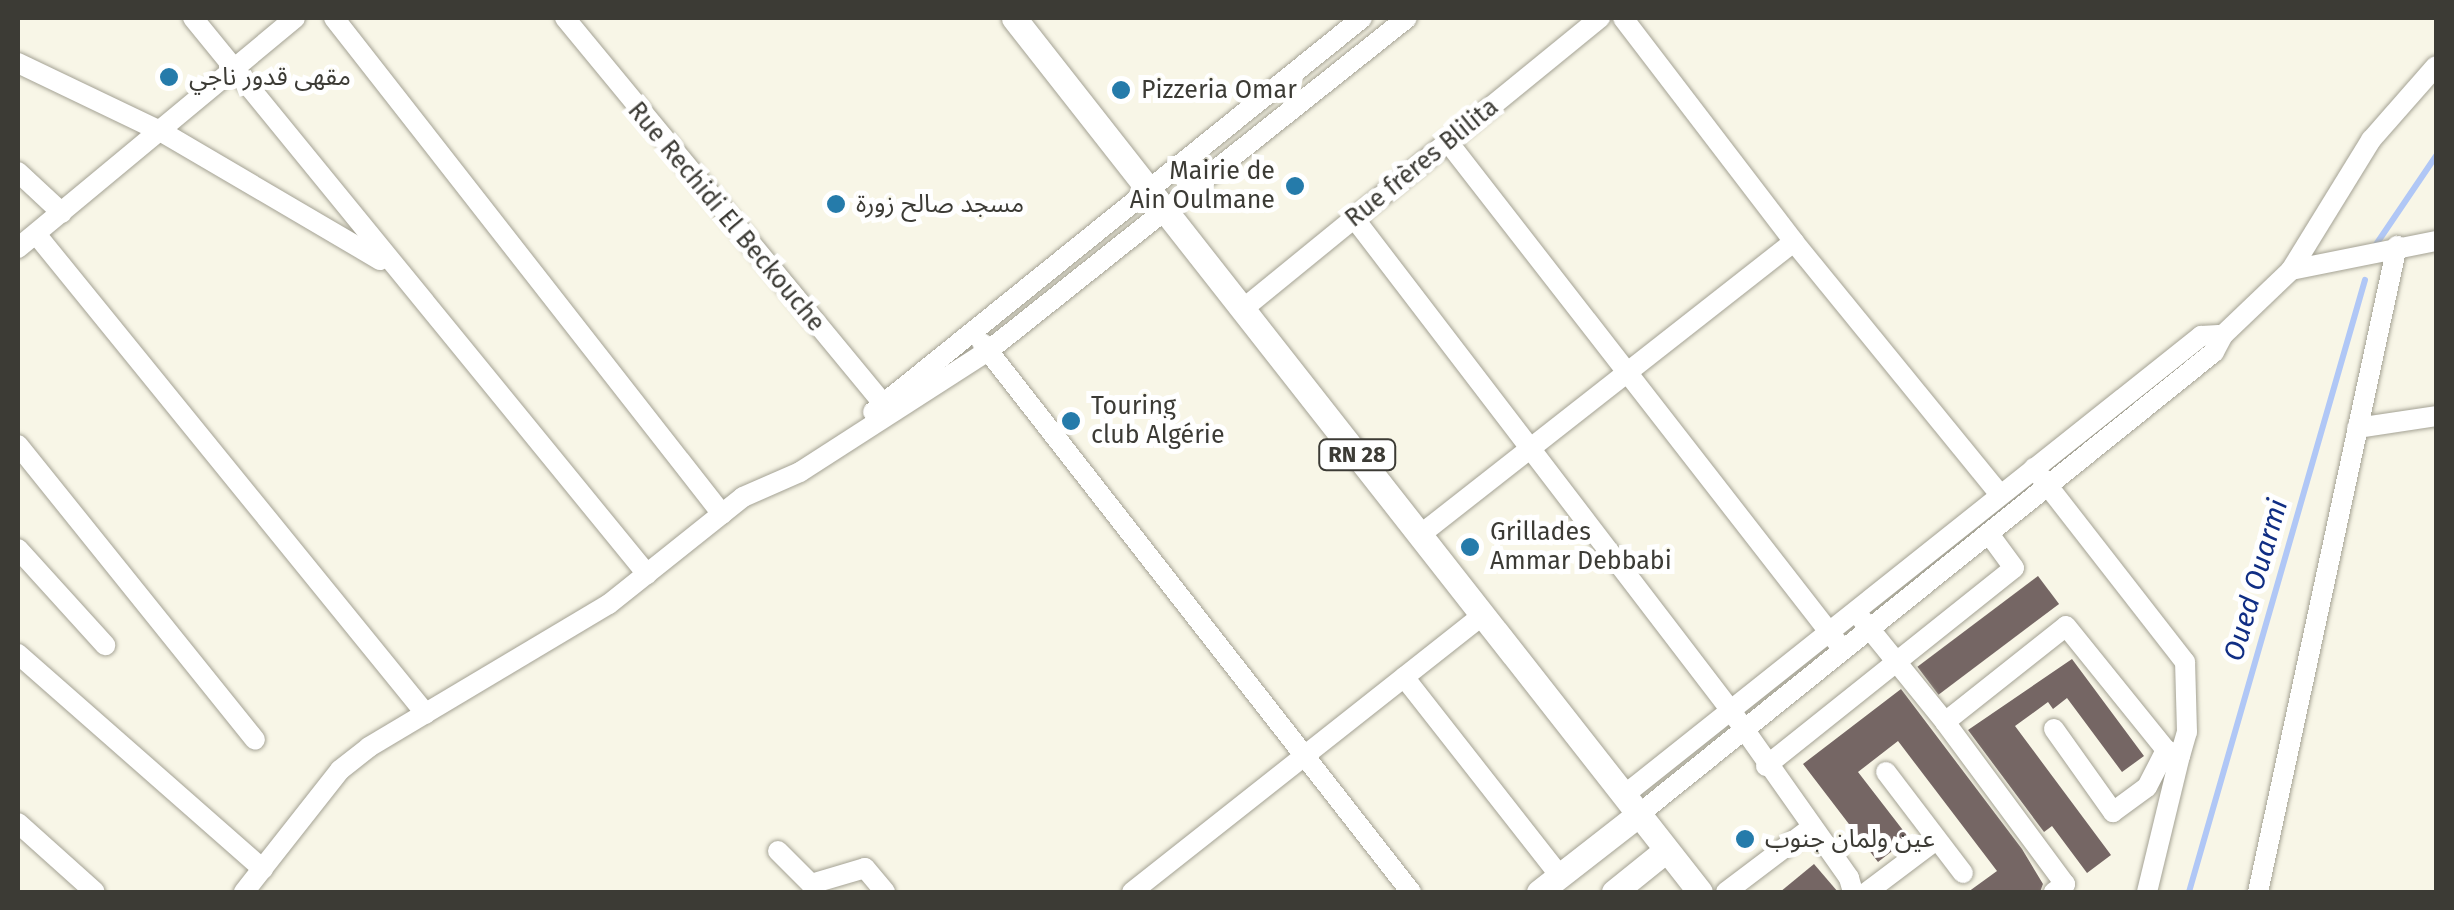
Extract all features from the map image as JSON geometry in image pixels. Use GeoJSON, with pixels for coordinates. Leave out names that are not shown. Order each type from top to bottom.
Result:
{"type":"FeatureCollection","features":[{"type":"Feature","properties":{"kind":"main road","name":"RN 28"},"geometry":{"type":"LineString","coordinates":[[1014,18],[1700,892]]}},
{"type":"Feature","properties":{"kind":"main road"},"geometry":{"type":"LineString","coordinates":[[1539,892],[1630,805]]}},
{"type":"Feature","properties":{"kind":"main road"},"geometry":{"type":"LineString","coordinates":[[1614,892],[1666,850]]}},
{"type":"Feature","properties":{"kind":"street"},"geometry":{"type":"LineString","coordinates":[[193,18],[391,266],[647,574]]}},
{"type":"Feature","properties":{"kind":"street"},"geometry":{"type":"LineString","coordinates":[[296,18],[162,132],[24,241],[426,714]]}},
{"type":"Feature","properties":{"kind":"street"},"geometry":{"type":"LineString","coordinates":[[334,18],[722,514]]}},
{"type":"Feature","properties":{"kind":"street","name":"Rue Rechidi El Beckouche"},"geometry":{"type":"LineString","coordinates":[[565,18],[887,408]]}},
{"type":"Feature","properties":{"kind":"street"},"geometry":{"type":"LineString","coordinates":[[244,892],[340,770],[608,604],[722,514],[800,472],[887,408],[972,329],[1362,18]]}},
{"type":"Feature","properties":{"kind":"street"},"geometry":{"type":"LineString","coordinates":[[887,408],[988,351],[1407,18]]}},
{"type":"Feature","properties":{"kind":"street","name":"Rue frères Blilita"},"geometry":{"type":"LineString","coordinates":[[1242,308],[1600,18]]}},
{"type":"Feature","properties":{"kind":"street"},"geometry":{"type":"LineString","coordinates":[[1623,18],[1794,242],[2000,495]]}},
{"type":"Feature","properties":{"kind":"street"},"geometry":{"type":"LineString","coordinates":[[18,63],[162,132],[391,266]]}},
{"type":"Feature","properties":{"kind":"street"},"geometry":{"type":"LineString","coordinates":[[1630,805],[1741,732],[2214,352],[2223,334],[2290,270],[2371,140],[2436,66]]}},
{"type":"Feature","properties":{"kind":"street"},"geometry":{"type":"LineString","coordinates":[[1448,142],[1843,651]]}},
{"type":"Feature","properties":{"kind":"street"},"geometry":{"type":"LineString","coordinates":[[18,172],[62,213]]}},
{"type":"Feature","properties":{"kind":"street"},"geometry":{"type":"LineString","coordinates":[[1354,218],[1732,712],[1741,732],[1812,827],[1853,892]]}},
{"type":"Feature","properties":{"kind":"street"},"geometry":{"type":"LineString","coordinates":[[2290,270],[2436,241]]}},
{"type":"Feature","properties":{"kind":"street"},"geometry":{"type":"LineString","coordinates":[[1420,535],[1794,242]]}},
{"type":"Feature","properties":{"kind":"street"},"geometry":{"type":"LineString","coordinates":[[2258,892],[2397,246]]}},
{"type":"Feature","properties":{"kind":"street"},"geometry":{"type":"LineString","coordinates":[[972,329],[1411,892]]}},
{"type":"Feature","properties":{"kind":"street"},"geometry":{"type":"LineString","coordinates":[[1630,805],[1732,712],[2000,495],[2201,336],[2223,334]]}},
{"type":"Feature","properties":{"kind":"street"},"geometry":{"type":"LineString","coordinates":[[2357,428],[2436,416]]}},
{"type":"Feature","properties":{"kind":"street"},"geometry":{"type":"LineString","coordinates":[[18,445],[255,740]]}},
{"type":"Feature","properties":{"kind":"street"},"geometry":{"type":"LineString","coordinates":[[2034,468],[2185,662],[2187,732],[2147,787],[2114,812],[2054,729]]}},
{"type":"Feature","properties":{"kind":"street"},"geometry":{"type":"LineString","coordinates":[[1766,766],[2014,568],[1989,534]]}},
{"type":"Feature","properties":{"kind":"street"},"geometry":{"type":"LineString","coordinates":[[18,549],[105,645]]}},
{"type":"Feature","properties":{"kind":"street"},"geometry":{"type":"LineString","coordinates":[[1856,612],[1945,722],[2063,890]]}},
{"type":"Feature","properties":{"kind":"street"},"geometry":{"type":"LineString","coordinates":[[1132,892],[1482,616]]}},
{"type":"Feature","properties":{"kind":"street"},"geometry":{"type":"LineString","coordinates":[[1945,722],[2066,626],[2173,753]]}},
{"type":"Feature","properties":{"kind":"street"},"geometry":{"type":"LineString","coordinates":[[18,654],[263,868]]}},
{"type":"Feature","properties":{"kind":"street"},"geometry":{"type":"LineString","coordinates":[[1404,677],[1560,876]]}},
{"type":"Feature","properties":{"kind":"street"},"geometry":{"type":"LineString","coordinates":[[2147,892],[2173,753]]}},
{"type":"Feature","properties":{"kind":"street"},"geometry":{"type":"LineString","coordinates":[[1886,772],[1963,873]]}},
{"type":"Feature","properties":{"kind":"street"},"geometry":{"type":"LineString","coordinates":[[18,822],[95,892]]}},
{"type":"Feature","properties":{"kind":"street"},"geometry":{"type":"LineString","coordinates":[[1726,892],[1812,827]]}},
{"type":"Feature","properties":{"kind":"street"},"geometry":{"type":"LineString","coordinates":[[1867,892],[1936,840]]}},
{"type":"Feature","properties":{"kind":"street"},"geometry":{"type":"LineString","coordinates":[[778,851],[810,884],[865,868],[885,892]]}},
{"type":"Feature","properties":{"kind":"building"},"geometry":{"type":"Polygon","coordinates":[[[2038,576],[2059,604],[1938,695],[1917,667],[2038,576]]]}},
{"type":"Feature","properties":{"kind":"building"},"geometry":{"type":"Polygon","coordinates":[[[2072,659],[2144,756],[2122,772],[2067,698],[2053,709],[2048,702],[2015,726],[2111,855],[2087,873],[2052,826],[2044,832],[1968,730],[2072,659]]]}},
{"type":"Feature","properties":{"kind":"building"},"geometry":{"type":"Polygon","coordinates":[[[1901,689],[2022,849],[2043,884],[2040,892],[1968,892],[1997,871],[1898,741],[1858,772],[1909,838],[1878,862],[1803,764],[1901,689]]]}},
{"type":"Feature","properties":{"kind":"building"},"geometry":{"type":"Polygon","coordinates":[[[1814,864],[1838,892],[1780,892],[1814,864]]]}},
{"type":"Feature","properties":{"kind":"waterway","name":"Oued Ouarmi"},"geometry":{"type":"LineString","coordinates":[[2375,246],[2436,156]]}},
{"type":"Feature","properties":{"kind":"waterway","name":"Oued Ouarmi"},"geometry":{"type":"LineString","coordinates":[[2189,892],[2365,280]]}},
{"type":"Feature","properties":{"kind":"place","name":"مقهى قدور ناجي"},"geometry":{"type":"Point","coordinates":[169,77]}},
{"type":"Feature","properties":{"kind":"place","name":"Pizzeria Omar"},"geometry":{"type":"Point","coordinates":[1121,90]}},
{"type":"Feature","properties":{"kind":"place","name":"Mairie de Ain Oulmane"},"geometry":{"type":"Point","coordinates":[1295,186]}},
{"type":"Feature","properties":{"kind":"place","name":"مسجد صالح زورة"},"geometry":{"type":"Point","coordinates":[836,204]}},
{"type":"Feature","properties":{"kind":"place","name":"Touring club Algérie"},"geometry":{"type":"Point","coordinates":[1071,421]}},
{"type":"Feature","properties":{"kind":"place","name":"Grillades Ammar Debbabi"},"geometry":{"type":"Point","coordinates":[1470,547]}},
{"type":"Feature","properties":{"kind":"place","name":"عين ولمان جنوب"},"geometry":{"type":"Point","coordinates":[1745,839]}}]}
